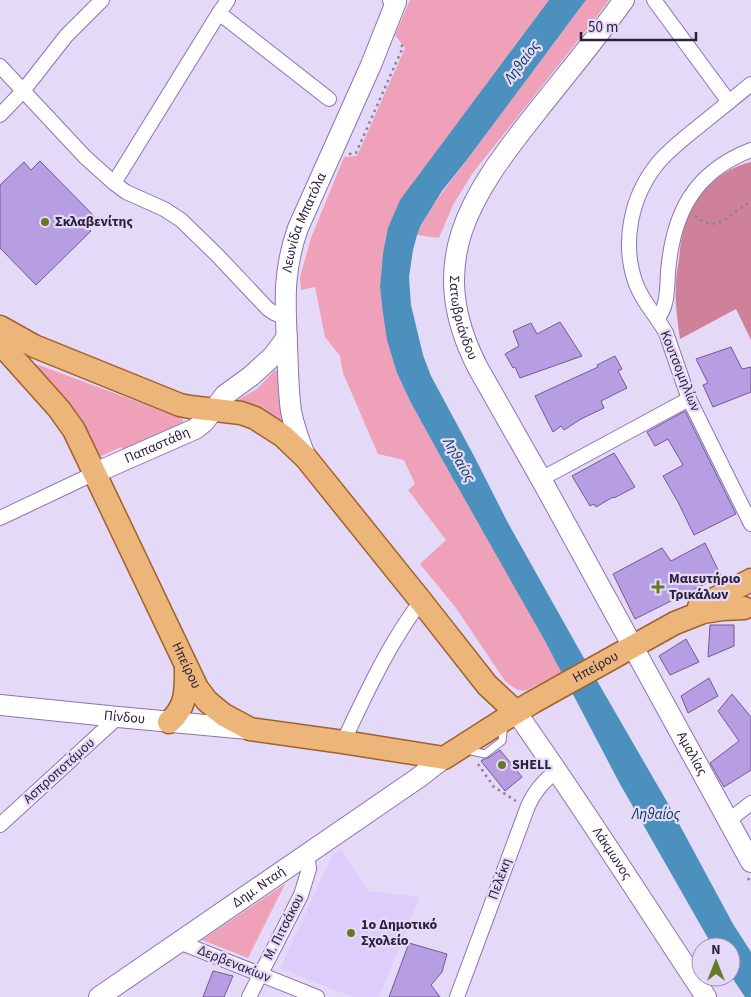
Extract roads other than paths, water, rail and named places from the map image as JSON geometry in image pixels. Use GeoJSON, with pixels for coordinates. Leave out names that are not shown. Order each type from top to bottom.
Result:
{"type":"FeatureCollection","features":[{"type":"Feature","properties":{"kind":"main road"},"geometry":{"type":"LineString","coordinates":[[0,327],[34,346],[151,393],[190,407],[241,413],[255,418],[277,432],[306,458],[487,685],[518,711]]}},
{"type":"Feature","properties":{"kind":"main road","name":"Ηπείρου"},"geometry":{"type":"LineString","coordinates":[[0,343],[59,409],[74,430],[197,688],[207,701],[224,715],[250,729],[412,753],[458,755],[518,711],[675,623],[691,611],[748,581]]}},
{"type":"Feature","properties":{"kind":"main road"},"geometry":{"type":"LineString","coordinates":[[748,581],[740,588],[738,595],[740,602],[748,610]]}},
{"type":"Feature","properties":{"kind":"main road","name":"Ηπείρου"},"geometry":{"type":"LineString","coordinates":[[675,623],[703,612],[723,609],[748,610]]}},
{"type":"Feature","properties":{"kind":"main road"},"geometry":{"type":"LineString","coordinates":[[169,722],[177,716],[184,702],[186,666]]}},
{"type":"Feature","properties":{"kind":"street"},"geometry":{"type":"LineString","coordinates":[[0,115],[23,91],[66,36],[102,0]]}},
{"type":"Feature","properties":{"kind":"street"},"geometry":{"type":"LineString","coordinates":[[114,183],[228,0]]}},
{"type":"Feature","properties":{"kind":"street","name":"Σατωβριάνδου"},"geometry":{"type":"LineString","coordinates":[[624,0],[507,149],[492,171],[474,202],[462,233],[456,254],[454,287],[455,304],[466,344],[541,479],[626,651]]}},
{"type":"Feature","properties":{"kind":"street"},"geometry":{"type":"LineString","coordinates":[[654,0],[729,102]]}},
{"type":"Feature","properties":{"kind":"street","name":"Λεωνίδα Μπατόλα"},"geometry":{"type":"LineString","coordinates":[[306,458],[297,435],[292,413],[288,377],[286,328],[287,267],[293,242],[371,65],[395,1]]}},
{"type":"Feature","properties":{"kind":"street"},"geometry":{"type":"LineString","coordinates":[[219,13],[329,98]]}},
{"type":"Feature","properties":{"kind":"street"},"geometry":{"type":"LineString","coordinates":[[0,66],[85,157],[126,192],[164,209],[181,220],[274,313],[286,328]]}},
{"type":"Feature","properties":{"kind":"street","name":"Κουτσομηλίων"},"geometry":{"type":"LineString","coordinates":[[751,84],[659,162],[644,184],[636,203],[629,238],[632,267],[640,292],[669,341],[689,399],[751,524]]}},
{"type":"Feature","properties":{"kind":"street"},"geometry":{"type":"LineString","coordinates":[[657,319],[665,307],[669,258],[684,208],[699,185],[713,171],[727,161],[751,150]]}},
{"type":"Feature","properties":{"kind":"street","name":"Παπαστάθη"},"geometry":{"type":"LineString","coordinates":[[0,518],[95,473],[190,432],[204,422],[225,395],[269,360],[280,348],[286,328]]}},
{"type":"Feature","properties":{"kind":"street"},"geometry":{"type":"LineString","coordinates":[[541,479],[689,399]]}},
{"type":"Feature","properties":{"kind":"street"},"geometry":{"type":"LineString","coordinates":[[343,742],[379,666],[404,623],[421,600]]}},
{"type":"Feature","properties":{"kind":"street","name":"Αμαλίας"},"geometry":{"type":"LineString","coordinates":[[626,651],[751,862]]}},
{"type":"Feature","properties":{"kind":"street","name":"Πίνδου"},"geometry":{"type":"LineString","coordinates":[[0,705],[250,729]]}},
{"type":"Feature","properties":{"kind":"street","name":"Λάκμωνος"},"geometry":{"type":"LineString","coordinates":[[518,711],[706,997]]}},
{"type":"Feature","properties":{"kind":"street","name":"Ασπροποτάμου"},"geometry":{"type":"LineString","coordinates":[[0,825],[118,717]]}},
{"type":"Feature","properties":{"kind":"street"},"geometry":{"type":"LineString","coordinates":[[412,753],[418,767],[418,778]]}},
{"type":"Feature","properties":{"kind":"street","name":"Δημ. Νταή"},"geometry":{"type":"LineString","coordinates":[[99,997],[418,778],[458,755]]}},
{"type":"Feature","properties":{"kind":"street","name":"Πελέκη"},"geometry":{"type":"LineString","coordinates":[[457,997],[528,806],[537,788],[544,780],[558,770]]}},
{"type":"Feature","properties":{"kind":"street"},"geometry":{"type":"LineString","coordinates":[[728,821],[751,803]]}},
{"type":"Feature","properties":{"kind":"street","name":"Μ. Πιτσάκου"},"geometry":{"type":"LineString","coordinates":[[249,997],[303,889],[309,869],[307,854]]}},
{"type":"Feature","properties":{"kind":"street","name":"Δερβενακίων"},"geometry":{"type":"LineString","coordinates":[[178,942],[316,997]]}},
{"type":"Feature","properties":{"kind":"water","name":"Ληθαίος"},"geometry":{"type":"Polygon","coordinates":[[[549,0],[586,0],[442,191],[421,225],[413,250],[409,277],[411,305],[423,355],[431,376],[508,523],[670,807],[733,924],[751,952],[751,997],[745,997],[738,987],[741,987],[741,937],[707,937],[620,784],[545,641],[443,461],[397,373],[387,340],[380,287],[383,253],[388,228],[400,200],[549,0]]]}},
{"type":"Feature","properties":{"kind":"place","name":"Σκλαβενίτης"},"geometry":{"type":"Point","coordinates":[45,222]}},
{"type":"Feature","properties":{"kind":"place","name":"Μαιευτήριο Τρικάλων"},"geometry":{"type":"Point","coordinates":[658,587]}},
{"type":"Feature","properties":{"kind":"place","name":"SHELL"},"geometry":{"type":"Point","coordinates":[502,765]}},
{"type":"Feature","properties":{"kind":"place","name":"1ο Δημοτικό Σχολείο"},"geometry":{"type":"Point","coordinates":[351,933]}}]}
